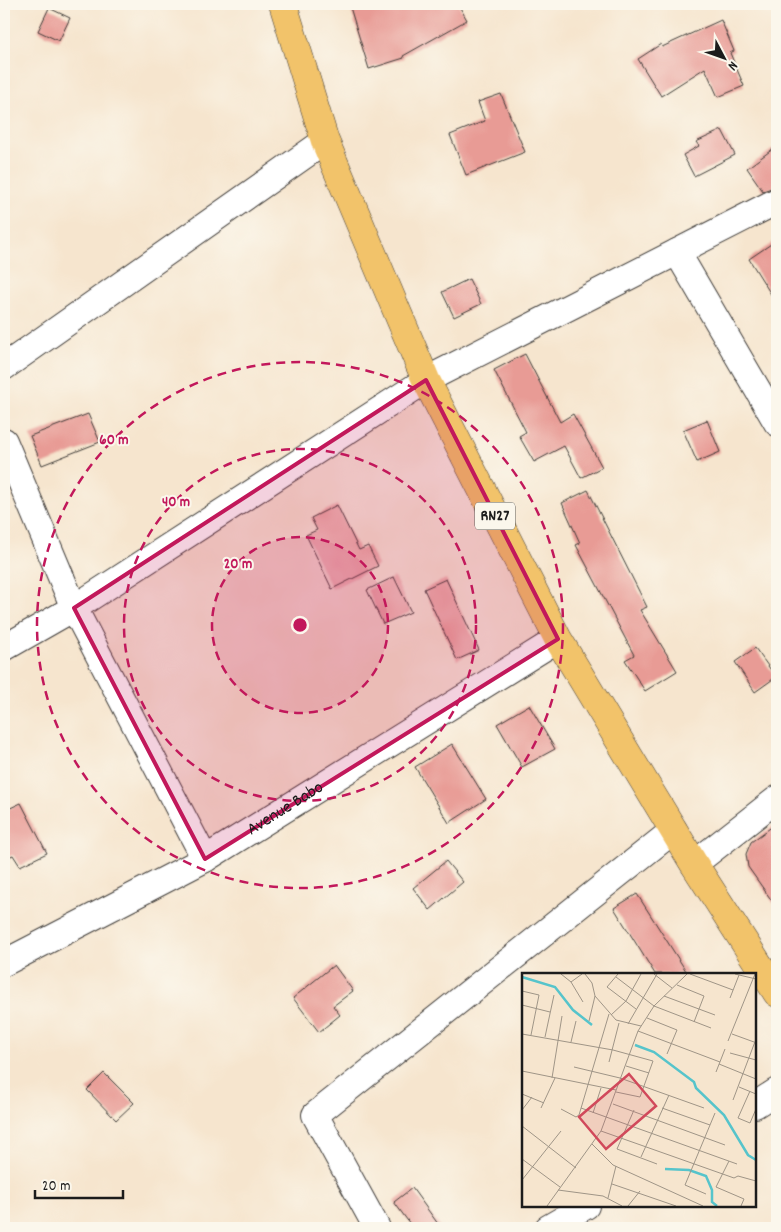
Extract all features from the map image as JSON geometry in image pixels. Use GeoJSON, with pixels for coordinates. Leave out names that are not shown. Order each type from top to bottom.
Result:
{"type":"FeatureCollection","features":[{"type":"Feature","properties":{"kind":"main road","name":"RN27"},"geometry":{"type":"LineString","coordinates":[[283,4],[325,141],[426,380],[558,639],[694,864],[777,993]]}},
{"type":"Feature","properties":{"kind":"street"},"geometry":{"type":"LineString","coordinates":[[4,367],[325,141]]}},
{"type":"Feature","properties":{"kind":"street"},"geometry":{"type":"LineString","coordinates":[[4,648],[74,608],[426,380],[777,201]]}},
{"type":"Feature","properties":{"kind":"street"},"geometry":{"type":"LineString","coordinates":[[677,252],[777,423]]}},
{"type":"Feature","properties":{"kind":"street"},"geometry":{"type":"LineString","coordinates":[[4,441],[74,608],[205,859]]}},
{"type":"Feature","properties":{"kind":"street","name":"Avenue Babo"},"geometry":{"type":"LineString","coordinates":[[4,963],[205,859],[558,639]]}},
{"type":"Feature","properties":{"kind":"street"},"geometry":{"type":"LineString","coordinates":[[694,864],[777,799]]}},
{"type":"Feature","properties":{"kind":"street"},"geometry":{"type":"LineString","coordinates":[[377,1228],[315,1115],[674,830]]}},
{"type":"Feature","properties":{"kind":"street"},"geometry":{"type":"LineString","coordinates":[[756,1104],[777,1091]]}},
{"type":"Feature","properties":{"kind":"street"},"geometry":{"type":"LineString","coordinates":[[548,1228],[584,1207]]}},
{"type":"Feature","properties":{"kind":"highlighted area"},"geometry":{"type":"Polygon","coordinates":[[[426,380],[558,639],[205,859],[74,608],[426,380]]]}},
{"type":"Feature","properties":{"kind":"building"},"geometry":{"type":"Polygon","coordinates":[[[349,4],[458,4],[467,20],[403,56],[404,58],[369,69],[349,4]]]}},
{"type":"Feature","properties":{"kind":"building"},"geometry":{"type":"Polygon","coordinates":[[[49,8],[70,18],[59,41],[38,31],[49,8]]]}},
{"type":"Feature","properties":{"kind":"building"},"geometry":{"type":"Polygon","coordinates":[[[721,20],[734,51],[730,53],[744,86],[718,97],[705,68],[661,96],[638,59],[661,44],[662,47],[721,20]]]}},
{"type":"Feature","properties":{"kind":"building"},"geometry":{"type":"Polygon","coordinates":[[[501,94],[525,152],[466,175],[450,135],[485,121],[478,102],[501,94]]]}},
{"type":"Feature","properties":{"kind":"building"},"geometry":{"type":"Polygon","coordinates":[[[722,130],[735,155],[694,176],[683,155],[699,146],[696,142],[722,130]]]}},
{"type":"Feature","properties":{"kind":"building"},"geometry":{"type":"Polygon","coordinates":[[[777,146],[777,186],[763,191],[747,168],[777,146]]]}},
{"type":"Feature","properties":{"kind":"building"},"geometry":{"type":"Polygon","coordinates":[[[777,240],[777,304],[749,259],[777,240]]]}},
{"type":"Feature","properties":{"kind":"building"},"geometry":{"type":"Polygon","coordinates":[[[469,279],[481,304],[454,317],[442,292],[469,279]]]}},
{"type":"Feature","properties":{"kind":"building"},"geometry":{"type":"Polygon","coordinates":[[[525,354],[560,422],[573,414],[602,467],[581,478],[564,446],[534,462],[519,436],[526,432],[494,370],[525,354]]]}},
{"type":"Feature","properties":{"kind":"building"},"geometry":{"type":"Polygon","coordinates":[[[88,414],[100,442],[42,465],[30,436],[88,414]]]}},
{"type":"Feature","properties":{"kind":"building"},"geometry":{"type":"Polygon","coordinates":[[[707,420],[720,452],[697,462],[683,430],[707,420]]]}},
{"type":"Feature","properties":{"kind":"building"},"geometry":{"type":"Polygon","coordinates":[[[588,490],[647,607],[640,610],[677,671],[645,691],[625,660],[634,655],[576,545],[580,543],[562,503],[588,490]]]}},
{"type":"Feature","properties":{"kind":"building"},"geometry":{"type":"Polygon","coordinates":[[[337,505],[359,550],[368,546],[378,566],[332,589],[306,535],[317,530],[311,518],[337,505]]]}},
{"type":"Feature","properties":{"kind":"building"},"geometry":{"type":"Polygon","coordinates":[[[394,577],[411,612],[383,624],[367,590],[394,577]]]}},
{"type":"Feature","properties":{"kind":"building"},"geometry":{"type":"Polygon","coordinates":[[[446,579],[479,650],[457,660],[424,589],[446,579]]]}},
{"type":"Feature","properties":{"kind":"building"},"geometry":{"type":"Polygon","coordinates":[[[755,648],[776,677],[755,692],[735,662],[755,648]]]}},
{"type":"Feature","properties":{"kind":"building"},"geometry":{"type":"Polygon","coordinates":[[[529,705],[555,749],[522,767],[497,724],[529,705]]]}},
{"type":"Feature","properties":{"kind":"building"},"geometry":{"type":"Polygon","coordinates":[[[452,744],[486,799],[449,823],[415,767],[452,744]]]}},
{"type":"Feature","properties":{"kind":"building"},"geometry":{"type":"Polygon","coordinates":[[[21,803],[47,853],[20,866],[13,855],[4,859],[4,811],[21,803]]]}},
{"type":"Feature","properties":{"kind":"building"},"geometry":{"type":"Polygon","coordinates":[[[777,823],[777,908],[748,867],[746,854],[751,842],[777,823]]]}},
{"type":"Feature","properties":{"kind":"building"},"geometry":{"type":"Polygon","coordinates":[[[446,861],[463,882],[430,910],[413,888],[446,861]]]}},
{"type":"Feature","properties":{"kind":"building"},"geometry":{"type":"Polygon","coordinates":[[[637,894],[687,973],[654,973],[614,908],[637,894]]]}},
{"type":"Feature","properties":{"kind":"building"},"geometry":{"type":"Polygon","coordinates":[[[334,965],[353,991],[333,1006],[340,1015],[319,1032],[293,998],[334,965]]]}},
{"type":"Feature","properties":{"kind":"building"},"geometry":{"type":"Polygon","coordinates":[[[104,1073],[134,1103],[116,1120],[87,1090],[104,1073]]]}},
{"type":"Feature","properties":{"kind":"building"},"geometry":{"type":"Polygon","coordinates":[[[412,1188],[441,1228],[413,1228],[394,1202],[412,1188]]]}}]}
